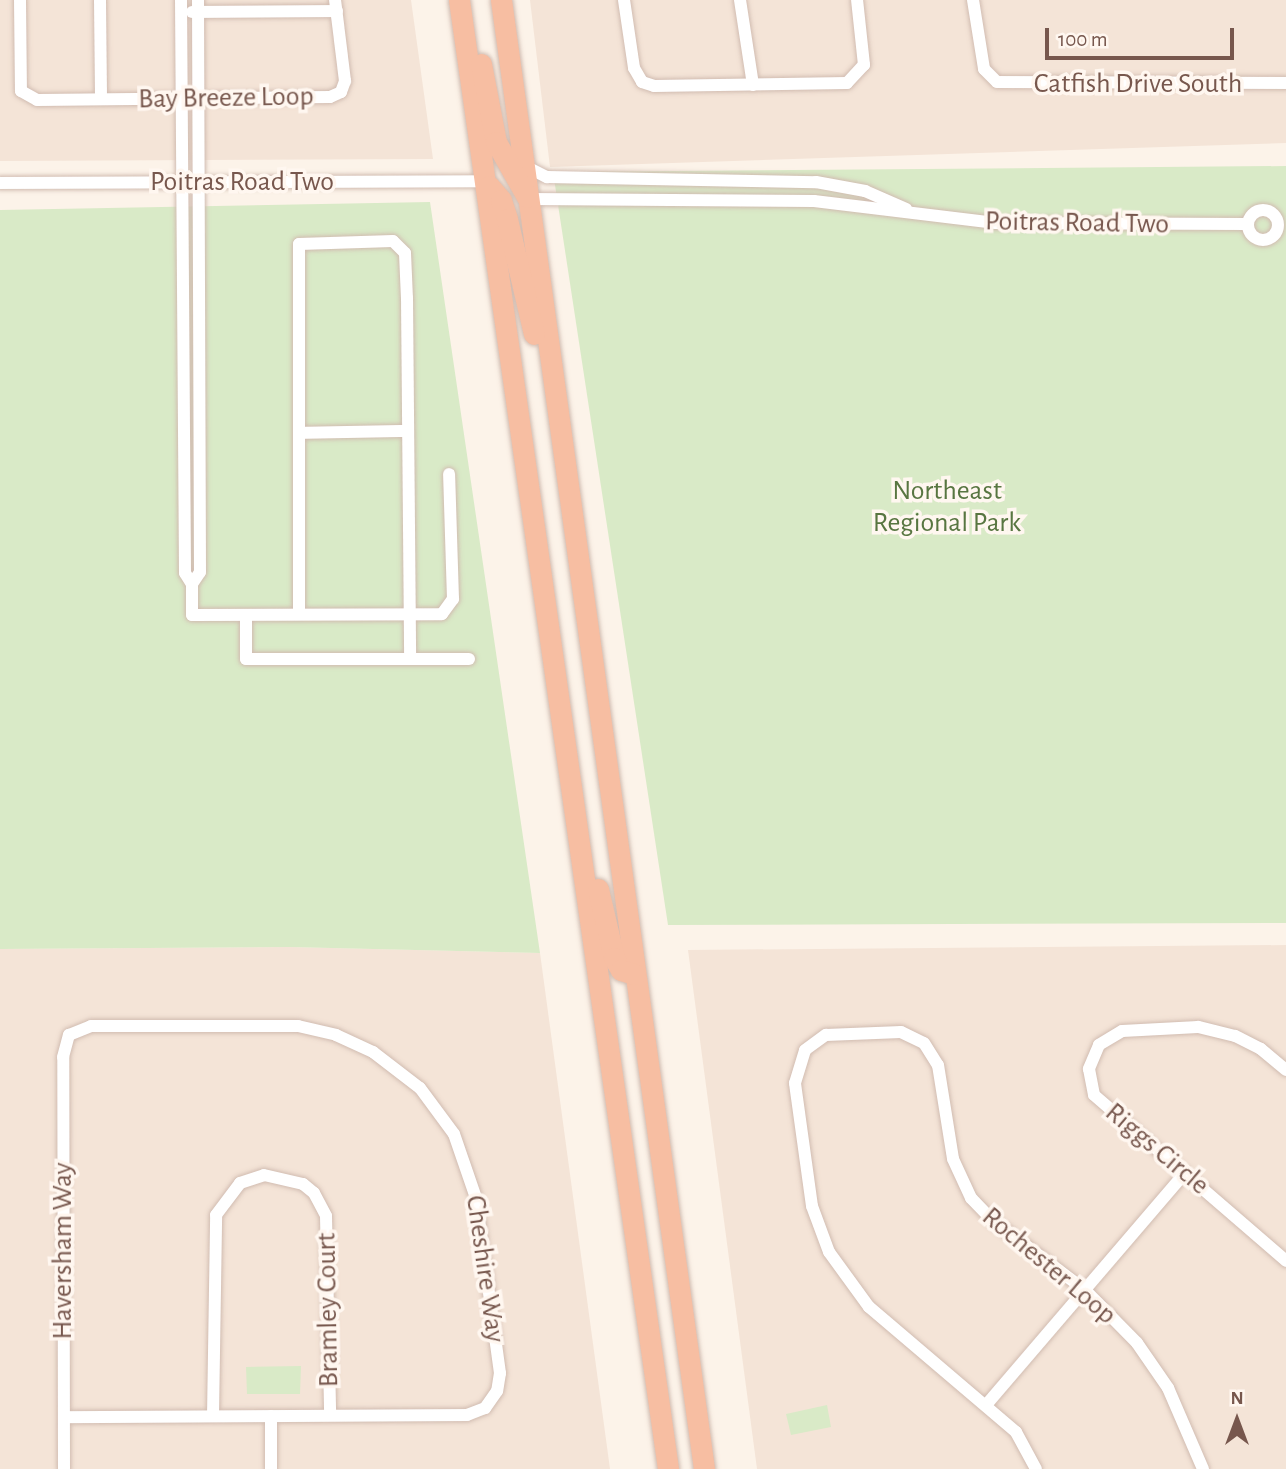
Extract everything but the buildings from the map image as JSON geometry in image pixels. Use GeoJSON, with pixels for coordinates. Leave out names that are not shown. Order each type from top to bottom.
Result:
{"type":"FeatureCollection","features":[{"type":"Feature","properties":{"kind":"highway"},"geometry":{"type":"LineString","coordinates":[[459,0],[668,1469]]}},
{"type":"Feature","properties":{"kind":"highway"},"geometry":{"type":"LineString","coordinates":[[469,0],[496,142],[505,165],[529,199]]}},
{"type":"Feature","properties":{"kind":"highway"},"geometry":{"type":"LineString","coordinates":[[501,0],[704,1469]]}},
{"type":"Feature","properties":{"kind":"highway"},"geometry":{"type":"LineString","coordinates":[[485,181],[501,200],[507,219],[530,312],[550,447],[566,474]]}},
{"type":"Feature","properties":{"kind":"highway"},"geometry":{"type":"LineString","coordinates":[[565,737],[578,772],[612,951],[621,970],[634,974]]}},
{"type":"Feature","properties":{"kind":"street","name":"Bay Breeze Loop"},"geometry":{"type":"LineString","coordinates":[[20,0],[23,96],[37,100],[336,95],[344,87],[345,73],[336,6]]}},
{"type":"Feature","properties":{"kind":"street"},"geometry":{"type":"LineString","coordinates":[[100,0],[101,99]]}},
{"type":"Feature","properties":{"kind":"street"},"geometry":{"type":"LineString","coordinates":[[624,0],[634,68],[642,82],[654,86],[841,85],[862,71],[864,52],[857,0]]}},
{"type":"Feature","properties":{"kind":"street"},"geometry":{"type":"LineString","coordinates":[[740,0],[753,85]]}},
{"type":"Feature","properties":{"kind":"street","name":"Catfish Drive South"},"geometry":{"type":"LineString","coordinates":[[973,0],[982,63],[991,79],[1010,84],[1286,83]]}},
{"type":"Feature","properties":{"kind":"street"},"geometry":{"type":"LineString","coordinates":[[336,6],[181,6],[185,573],[192,584],[192,615],[442,614],[453,598],[449,474]]}},
{"type":"Feature","properties":{"kind":"street"},"geometry":{"type":"LineString","coordinates":[[192,584],[201,572],[198,6]]}},
{"type":"Feature","properties":{"kind":"street","name":"Poitras Road Two"},"geometry":{"type":"LineString","coordinates":[[525,166],[547,177],[816,182],[876,195],[907,209]]}},
{"type":"Feature","properties":{"kind":"street","name":"Poitras Road Two"},"geometry":{"type":"LineString","coordinates":[[0,183],[485,181]]}},
{"type":"Feature","properties":{"kind":"street","name":"Poitras Road Two"},"geometry":{"type":"LineString","coordinates":[[529,199],[814,201],[907,209],[996,223],[1248,224]]}},
{"type":"Feature","properties":{"kind":"street","name":"Poitras Road Two"},"geometry":{"type":"LineString","coordinates":[[1263,210],[1272,213],[1282,225],[1271,237],[1263,240],[1253,236],[1248,224],[1253,214],[1263,210]]}},
{"type":"Feature","properties":{"kind":"street"},"geometry":{"type":"LineString","coordinates":[[299,614],[299,244],[393,241],[405,253],[410,659]]}},
{"type":"Feature","properties":{"kind":"street"},"geometry":{"type":"LineString","coordinates":[[299,433],[408,431]]}},
{"type":"Feature","properties":{"kind":"street"},"geometry":{"type":"LineString","coordinates":[[184,482],[201,482]]}},
{"type":"Feature","properties":{"kind":"street"},"geometry":{"type":"LineString","coordinates":[[246,615],[246,659],[469,659]]}},
{"type":"Feature","properties":{"kind":"street","name":"Cheshire Way"},"geometry":{"type":"LineString","coordinates":[[64,1417],[467,1415],[485,1408],[497,1391],[500,1373],[476,1198],[462,1150],[445,1118],[420,1088],[389,1062],[355,1042],[317,1029],[280,1024],[91,1026],[69,1035]]}},
{"type":"Feature","properties":{"kind":"street","name":"Riggs Circle"},"geometry":{"type":"LineString","coordinates":[[1286,1070],[1261,1049],[1235,1036],[1198,1027],[1122,1031],[1099,1045],[1088,1069],[1094,1095],[1286,1261]]}},
{"type":"Feature","properties":{"kind":"street","name":"Rochester Loop"},"geometry":{"type":"LineString","coordinates":[[1036,1469],[1016,1432],[908,1342],[849,1283],[820,1230],[805,1164],[795,1083],[805,1050],[834,1032],[878,1030],[912,1035],[924,1043],[938,1065],[953,1159],[971,1198],[991,1219],[1085,1290],[1137,1343],[1168,1388],[1203,1469]]}},
{"type":"Feature","properties":{"kind":"street","name":"Haversham Way"},"geometry":{"type":"LineString","coordinates":[[64,1469],[62,1057],[69,1035]]}},
{"type":"Feature","properties":{"kind":"street"},"geometry":{"type":"LineString","coordinates":[[986,1405],[1185,1173]]}},
{"type":"Feature","properties":{"kind":"street","name":"Bramley Court"},"geometry":{"type":"LineString","coordinates":[[213,1416],[216,1215],[240,1183],[264,1175],[303,1184],[314,1193],[326,1216],[330,1415]]}},
{"type":"Feature","properties":{"kind":"street"},"geometry":{"type":"LineString","coordinates":[[271,1416],[271,1469]]}},
{"type":"Feature","properties":{"kind":"shaded area"},"geometry":{"type":"Polygon","coordinates":[[[0,0],[411,0],[433,159],[0,161],[0,0]]]}},
{"type":"Feature","properties":{"kind":"shaded area"},"geometry":{"type":"Polygon","coordinates":[[[530,0],[1286,0],[1286,143],[550,167],[530,0]]]}},
{"type":"Feature","properties":{"kind":"shaded area"},"geometry":{"type":"Polygon","coordinates":[[[1286,945],[1286,1469],[757,1469],[688,950],[1286,945]]]}},
{"type":"Feature","properties":{"kind":"shaded area"},"geometry":{"type":"Polygon","coordinates":[[[289,947],[540,953],[610,1469],[0,1469],[0,949],[289,947]]]}},
{"type":"Feature","properties":{"kind":"green space","name":"Northeast Regional Park"},"geometry":{"type":"Polygon","coordinates":[[[1286,166],[1286,923],[668,925],[553,172],[1286,166]]]}},
{"type":"Feature","properties":{"kind":"green space"},"geometry":{"type":"Polygon","coordinates":[[[430,202],[540,953],[289,947],[0,949],[0,210],[430,202]]]}},
{"type":"Feature","properties":{"kind":"green space"},"geometry":{"type":"Polygon","coordinates":[[[301,1366],[300,1394],[247,1394],[246,1367],[301,1366]]]}},
{"type":"Feature","properties":{"kind":"green space"},"geometry":{"type":"Polygon","coordinates":[[[827,1405],[831,1427],[791,1435],[786,1414],[827,1405]]]}}]}
